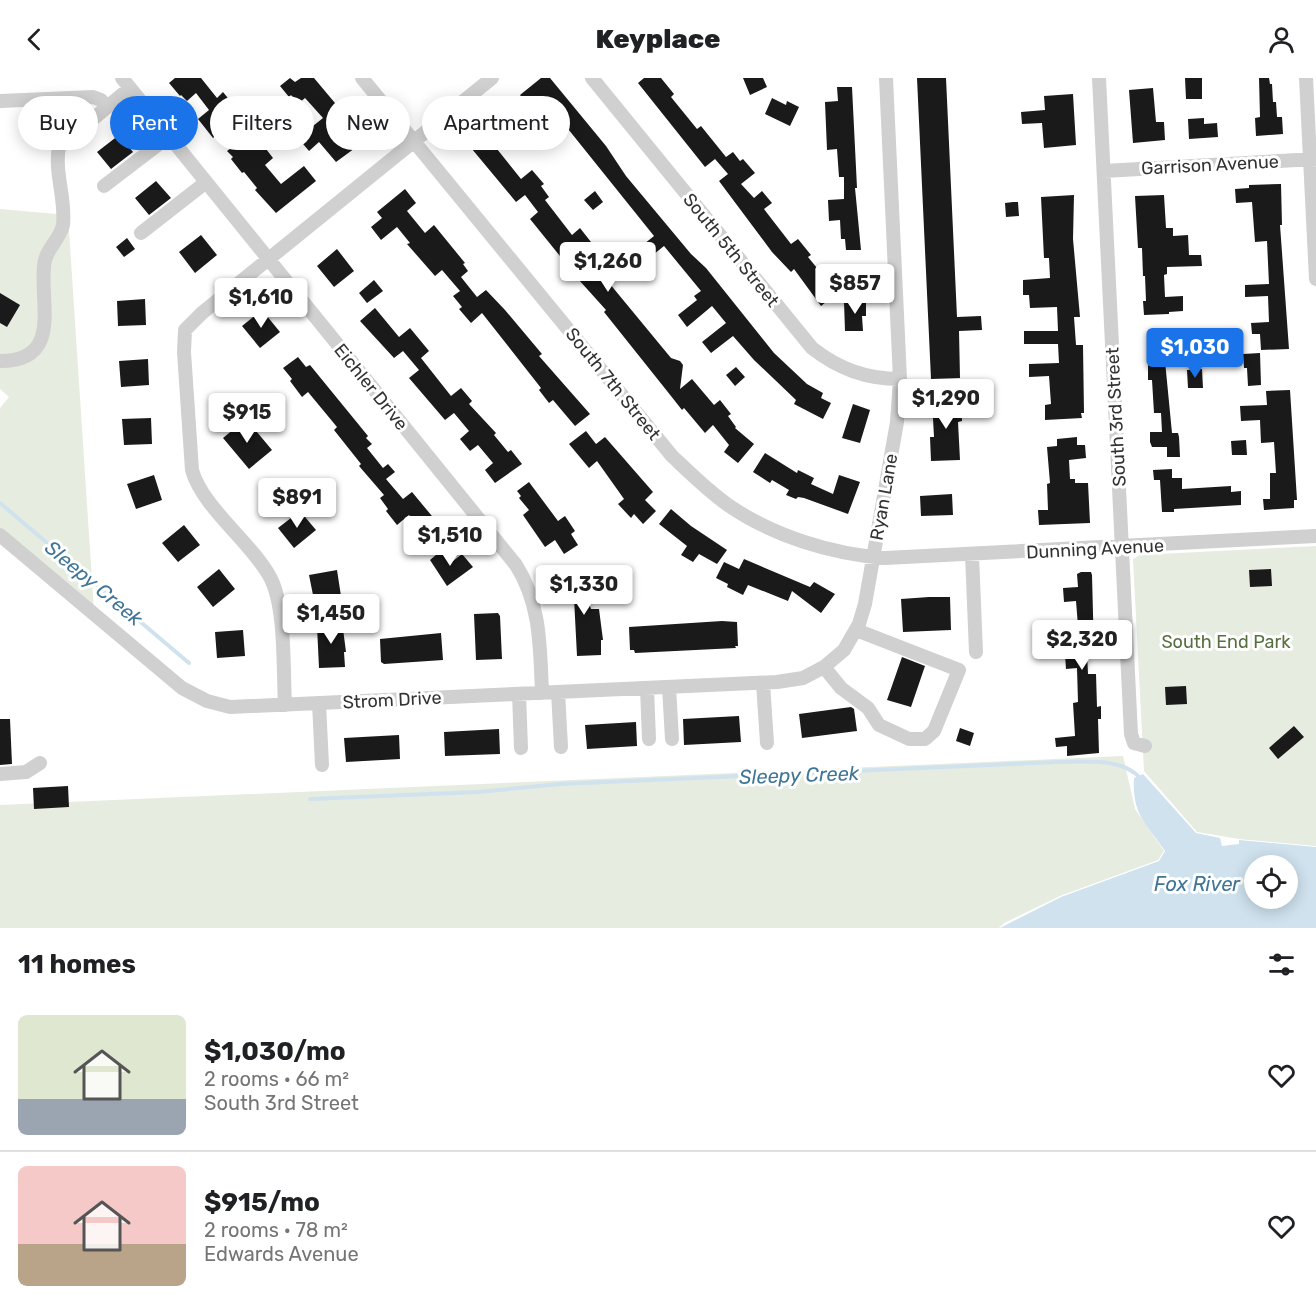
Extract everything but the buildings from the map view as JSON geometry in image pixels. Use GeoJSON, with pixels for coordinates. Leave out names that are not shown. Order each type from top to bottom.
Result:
{"type":"FeatureCollection","features":[{"type":"Feature","properties":{"kind":"street","name":"South 7th Street"},"geometry":{"type":"LineString","coordinates":[[362,78],[663,445],[696,479],[731,507],[781,533],[824,547],[874,557]]}},
{"type":"Feature","properties":{"kind":"street"},"geometry":{"type":"LineString","coordinates":[[285,705],[279,607],[273,582],[200,487],[192,470],[184,352],[185,333],[188,326],[267,260],[492,78]]}},
{"type":"Feature","properties":{"kind":"street","name":"South 5th Street"},"geometry":{"type":"LineString","coordinates":[[592,78],[812,348],[830,361],[854,372],[878,379],[900,380]]}},
{"type":"Feature","properties":{"kind":"street","name":"Ryan Lane"},"geometry":{"type":"LineString","coordinates":[[837,657],[856,630],[864,611],[897,422],[900,380],[886,78]]}},
{"type":"Feature","properties":{"kind":"street","name":"South 3rd Street"},"geometry":{"type":"LineString","coordinates":[[1099,78],[1131,736],[1134,742],[1145,746]]}},
{"type":"Feature","properties":{"kind":"street"},"geometry":{"type":"LineString","coordinates":[[1306,78],[1313,159],[1316,279]]}},
{"type":"Feature","properties":{"kind":"street"},"geometry":{"type":"LineString","coordinates":[[0,361],[23,357],[35,350],[42,339],[45,327],[44,260],[63,223],[59,147],[107,107],[125,83]]}},
{"type":"Feature","properties":{"kind":"street","name":"Eichler Drive"},"geometry":{"type":"LineString","coordinates":[[125,83],[136,96]]}},
{"type":"Feature","properties":{"kind":"street"},"geometry":{"type":"LineString","coordinates":[[0,101],[93,97],[101,99],[107,107]]}},
{"type":"Feature","properties":{"kind":"street"},"geometry":{"type":"LineString","coordinates":[[104,186],[150,150]]}},
{"type":"Feature","properties":{"kind":"street","name":"Eichler Drive"},"geometry":{"type":"LineString","coordinates":[[179,150],[520,572],[531,595],[537,623],[542,693]]}},
{"type":"Feature","properties":{"kind":"street","name":"Garrison Avenue"},"geometry":{"type":"LineString","coordinates":[[1104,171],[1313,159]]}},
{"type":"Feature","properties":{"kind":"street"},"geometry":{"type":"LineString","coordinates":[[141,233],[205,183]]}},
{"type":"Feature","properties":{"kind":"street","name":"Strom Drive"},"geometry":{"type":"LineString","coordinates":[[0,535],[190,693],[207,701],[230,707],[795,680],[824,668],[837,657]]}},
{"type":"Feature","properties":{"kind":"street","name":"Dunning Avenue"},"geometry":{"type":"LineString","coordinates":[[874,557],[1122,548],[1316,536]]}},
{"type":"Feature","properties":{"kind":"street"},"geometry":{"type":"LineString","coordinates":[[972,555],[976,652]]}},
{"type":"Feature","properties":{"kind":"street"},"geometry":{"type":"LineString","coordinates":[[824,668],[841,688],[868,708],[879,725],[909,739],[926,739],[934,731],[959,670],[856,630]]}},
{"type":"Feature","properties":{"kind":"street"},"geometry":{"type":"LineString","coordinates":[[763,682],[767,743]]}},
{"type":"Feature","properties":{"kind":"street"},"geometry":{"type":"LineString","coordinates":[[669,687],[672,739]]}},
{"type":"Feature","properties":{"kind":"street"},"geometry":{"type":"LineString","coordinates":[[647,688],[649,739]]}},
{"type":"Feature","properties":{"kind":"street"},"geometry":{"type":"LineString","coordinates":[[558,692],[561,747]]}},
{"type":"Feature","properties":{"kind":"street"},"geometry":{"type":"LineString","coordinates":[[519,694],[521,748]]}},
{"type":"Feature","properties":{"kind":"street"},"geometry":{"type":"LineString","coordinates":[[319,703],[322,765]]}},
{"type":"Feature","properties":{"kind":"street"},"geometry":{"type":"LineString","coordinates":[[0,774],[26,772],[40,763]]}},
{"type":"Feature","properties":{"kind":"green space"},"geometry":{"type":"Polygon","coordinates":[[[0,209],[68,215],[94,611],[0,533],[0,408],[9,397],[0,389],[0,209]]]}},
{"type":"Feature","properties":{"kind":"green space","name":"South End Park"},"geometry":{"type":"Polygon","coordinates":[[[1316,546],[1316,846],[1239,839],[1197,832],[1144,771],[1133,559],[1140,555],[1316,546]]]}},
{"type":"Feature","properties":{"kind":"green space"},"geometry":{"type":"Polygon","coordinates":[[[1123,756],[1135,809],[1164,851],[1158,860],[1060,896],[1004,923],[999,928],[0,928],[0,805],[1123,756]]]}},
{"type":"Feature","properties":{"kind":"water","name":"Fox River"},"geometry":{"type":"Polygon","coordinates":[[[1143,774],[1196,833],[1220,838],[1222,846],[1239,844],[1239,840],[1316,847],[1316,928],[1000,928],[1061,897],[1159,861],[1165,851],[1142,818],[1135,801],[1134,778],[1143,774]]]}},
{"type":"Feature","properties":{"kind":"waterway","name":"Sleepy Creek"},"geometry":{"type":"LineString","coordinates":[[0,503],[189,663]]}},
{"type":"Feature","properties":{"kind":"waterway","name":"Sleepy Creek"},"geometry":{"type":"LineString","coordinates":[[310,799],[478,792],[561,784],[1058,762],[1114,764],[1124,767],[1141,779]]}}]}
